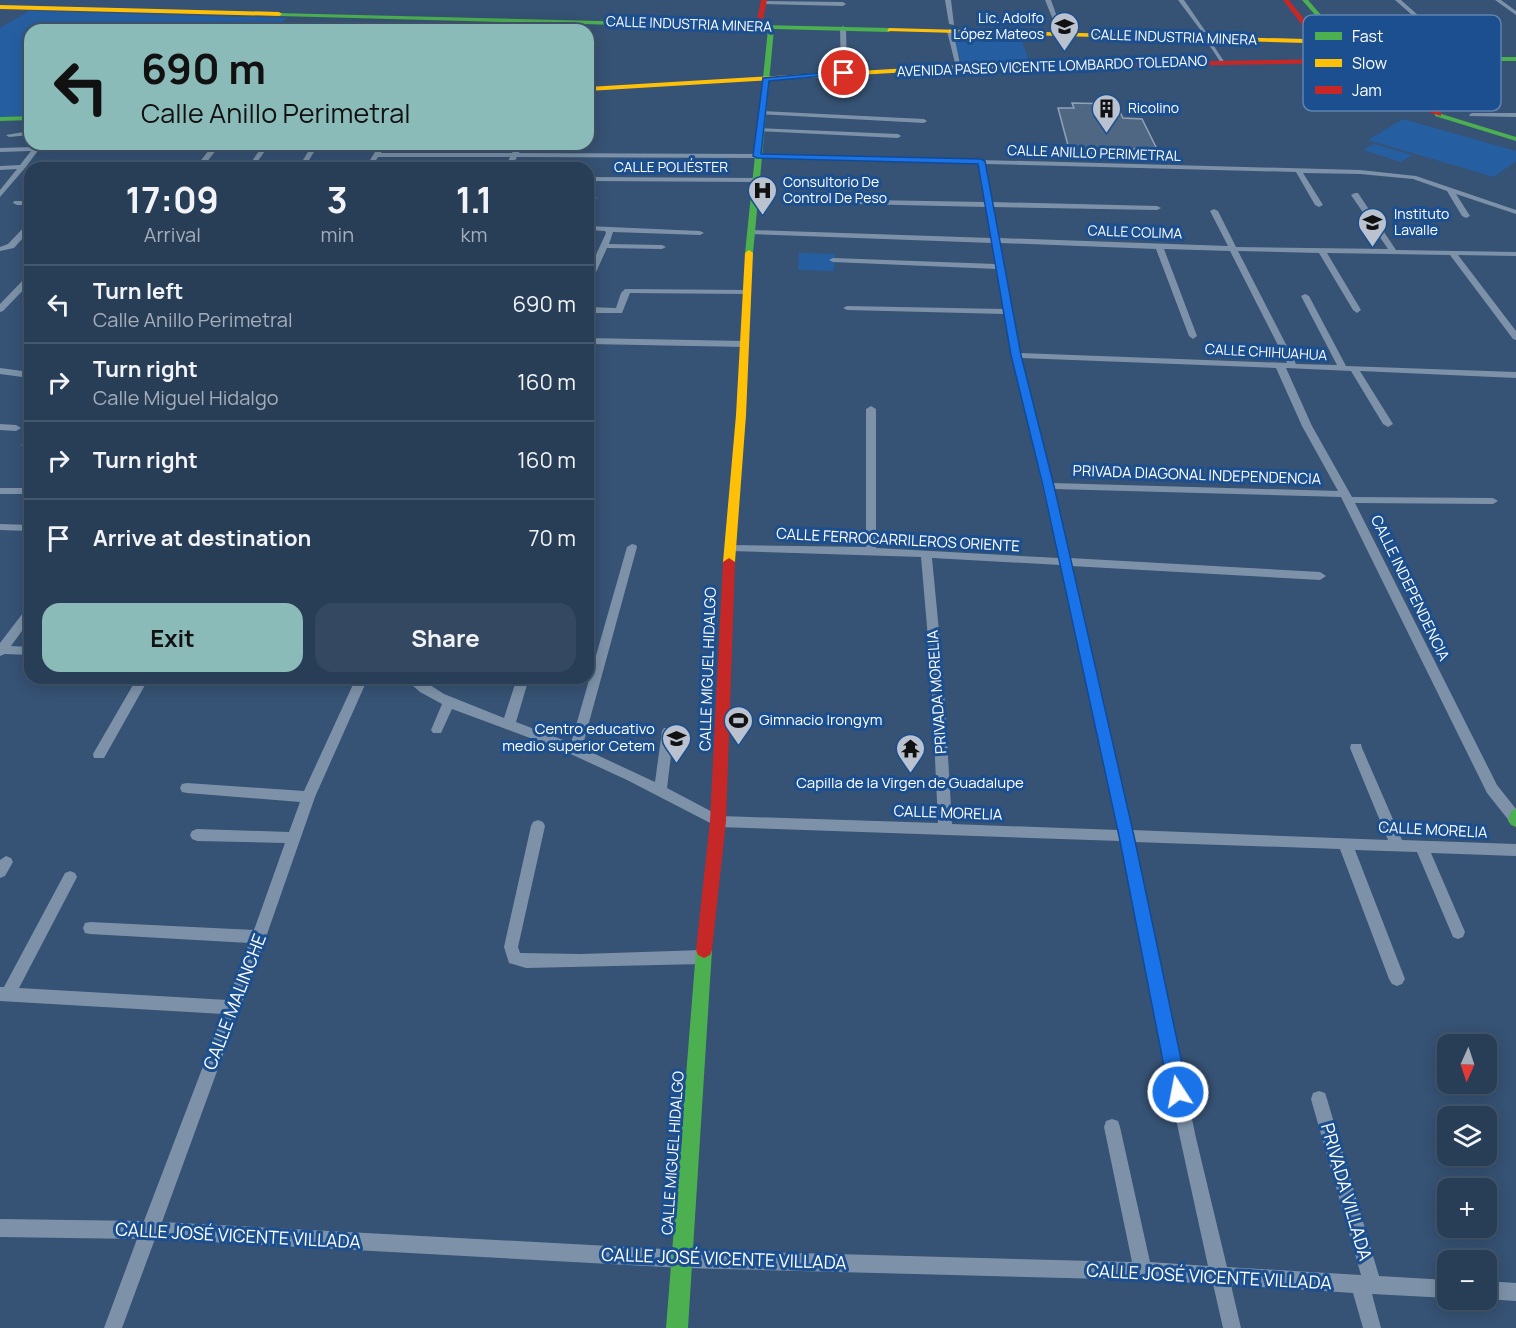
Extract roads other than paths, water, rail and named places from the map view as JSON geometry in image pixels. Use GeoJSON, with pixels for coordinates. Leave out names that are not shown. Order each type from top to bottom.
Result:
{"type":"FeatureCollection","features":[{"type":"Feature","properties":{"kind":"main road"},"geometry":{"type":"LineString","coordinates":[[1286,0],[1303,21]]}},
{"type":"Feature","properties":{"kind":"main road"},"geometry":{"type":"LineString","coordinates":[[1305,0],[1318,15]]}},
{"type":"Feature","properties":{"kind":"main road","name":"CALLE INDUSTRIA MINERA"},"geometry":{"type":"LineString","coordinates":[[0,1],[1205,34],[1303,39]]}},
{"type":"Feature","properties":{"kind":"main road","name":"CALLE MIGUEL HIDALGO"},"geometry":{"type":"LineString","coordinates":[[677,1328],[703,957],[718,821],[730,548],[746,292],[754,180],[766,79],[766,23],[763,1]]}},
{"type":"Feature","properties":{"kind":"main road","name":"CALLE INDUSTRIA MINERA"},"geometry":{"type":"LineString","coordinates":[[0,7],[766,23],[843,28],[951,28]]}},
{"type":"Feature","properties":{"kind":"main road","name":"CALLE INDUSTRIA MINERA"},"geometry":{"type":"LineString","coordinates":[[1015,29],[1059,27],[1205,34]]}},
{"type":"Feature","properties":{"kind":"main road","name":"AVENIDA PASEO VICENTE LOMBARDO TOLEDANO"},"geometry":{"type":"LineString","coordinates":[[594,87],[959,67],[1303,61]]}},
{"type":"Feature","properties":{"kind":"main road"},"geometry":{"type":"LineString","coordinates":[[1438,111],[1516,140]]}},
{"type":"Feature","properties":{"kind":"main road"},"geometry":{"type":"LineString","coordinates":[[1462,111],[1516,129]]}},
{"type":"Feature","properties":{"kind":"main road"},"geometry":{"type":"LineString","coordinates":[[0,121],[24,119]]}},
{"type":"Feature","properties":{"kind":"street"},"geometry":{"type":"LineString","coordinates":[[948,0],[959,67]]}},
{"type":"Feature","properties":{"kind":"street"},"geometry":{"type":"LineString","coordinates":[[1048,0],[1059,27]]}},
{"type":"Feature","properties":{"kind":"street"},"geometry":{"type":"LineString","coordinates":[[1181,0],[1223,62]]}},
{"type":"Feature","properties":{"kind":"street"},"geometry":{"type":"LineString","coordinates":[[1398,0],[1415,15]]}},
{"type":"Feature","properties":{"kind":"street"},"geometry":{"type":"LineString","coordinates":[[1498,0],[1516,13]]}},
{"type":"Feature","properties":{"kind":"street"},"geometry":{"type":"LineString","coordinates":[[763,1],[843,2],[843,13]]}},
{"type":"Feature","properties":{"kind":"street"},"geometry":{"type":"LineString","coordinates":[[843,28],[844,73]]}},
{"type":"Feature","properties":{"kind":"street"},"geometry":{"type":"LineString","coordinates":[[761,113],[924,121]]}},
{"type":"Feature","properties":{"kind":"street"},"geometry":{"type":"LineString","coordinates":[[1472,115],[1516,115]]}},
{"type":"Feature","properties":{"kind":"street"},"geometry":{"type":"LineString","coordinates":[[759,130],[898,136]]}},
{"type":"Feature","properties":{"kind":"street"},"geometry":{"type":"LineString","coordinates":[[9,135],[24,134]]}},
{"type":"Feature","properties":{"kind":"street"},"geometry":{"type":"LineString","coordinates":[[0,150],[24,147]]}},
{"type":"Feature","properties":{"kind":"street"},"geometry":{"type":"LineString","coordinates":[[99,162],[109,150]]}},
{"type":"Feature","properties":{"kind":"street"},"geometry":{"type":"LineString","coordinates":[[204,162],[213,150]]}},
{"type":"Feature","properties":{"kind":"street"},"geometry":{"type":"LineString","coordinates":[[372,162],[379,150]]}},
{"type":"Feature","properties":{"kind":"street"},"geometry":{"type":"LineString","coordinates":[[425,154],[427,150]]}},
{"type":"Feature","properties":{"kind":"street"},"geometry":{"type":"LineString","coordinates":[[511,162],[516,150]]}},
{"type":"Feature","properties":{"kind":"street","name":"CALLE ANILLO PERIMETRAL"},"geometry":{"type":"LineString","coordinates":[[376,155],[757,156],[1298,170],[1405,175],[1516,212]]}},
{"type":"Feature","properties":{"kind":"street"},"geometry":{"type":"LineString","coordinates":[[981,161],[1016,355],[1048,486],[1126,836],[1188,1138],[1232,1328]]}},
{"type":"Feature","properties":{"kind":"street"},"geometry":{"type":"LineString","coordinates":[[0,168],[23,167]]}},
{"type":"Feature","properties":{"kind":"street"},"geometry":{"type":"LineString","coordinates":[[0,195],[4,185],[23,167]]}},
{"type":"Feature","properties":{"kind":"street"},"geometry":{"type":"LineString","coordinates":[[1298,170],[1319,205]]}},
{"type":"Feature","properties":{"kind":"street","name":"CALLE POLIÉSTER"},"geometry":{"type":"LineString","coordinates":[[594,179],[754,180]]}},
{"type":"Feature","properties":{"kind":"street"},"geometry":{"type":"LineString","coordinates":[[1449,188],[1466,216]]}},
{"type":"Feature","properties":{"kind":"street"},"geometry":{"type":"LineString","coordinates":[[1355,195],[1394,252]]}},
{"type":"Feature","properties":{"kind":"street"},"geometry":{"type":"LineString","coordinates":[[812,201],[1157,208]]}},
{"type":"Feature","properties":{"kind":"street"},"geometry":{"type":"LineString","coordinates":[[17,203],[24,203]]}},
{"type":"Feature","properties":{"kind":"street"},"geometry":{"type":"LineString","coordinates":[[1505,208],[1516,222]]}},
{"type":"Feature","properties":{"kind":"street"},"geometry":{"type":"LineString","coordinates":[[1214,211],[1293,367]]}},
{"type":"Feature","properties":{"kind":"street"},"geometry":{"type":"LineString","coordinates":[[594,228],[700,233]]}},
{"type":"Feature","properties":{"kind":"street"},"geometry":{"type":"LineString","coordinates":[[594,269],[605,246],[605,229]]}},
{"type":"Feature","properties":{"kind":"street"},"geometry":{"type":"LineString","coordinates":[[0,249],[11,246],[24,232]]}},
{"type":"Feature","properties":{"kind":"street","name":"CALLE COLIMA"},"geometry":{"type":"LineString","coordinates":[[752,232],[1234,249],[1516,254]]}},
{"type":"Feature","properties":{"kind":"street"},"geometry":{"type":"LineString","coordinates":[[605,246],[662,247]]}},
{"type":"Feature","properties":{"kind":"street"},"geometry":{"type":"LineString","coordinates":[[1159,246],[1193,336]]}},
{"type":"Feature","properties":{"kind":"street"},"geometry":{"type":"LineString","coordinates":[[1321,250],[1357,310]]}},
{"type":"Feature","properties":{"kind":"street"},"geometry":{"type":"LineString","coordinates":[[1453,254],[1516,337]]}},
{"type":"Feature","properties":{"kind":"street"},"geometry":{"type":"LineString","coordinates":[[833,260],[999,267]]}},
{"type":"Feature","properties":{"kind":"street"},"geometry":{"type":"LineString","coordinates":[[0,309],[24,284]]}},
{"type":"Feature","properties":{"kind":"street"},"geometry":{"type":"LineString","coordinates":[[594,310],[619,311],[625,292],[628,291],[746,292]]}},
{"type":"Feature","properties":{"kind":"street"},"geometry":{"type":"LineString","coordinates":[[1305,296],[1343,369]]}},
{"type":"Feature","properties":{"kind":"street"},"geometry":{"type":"LineString","coordinates":[[847,308],[1008,312]]}},
{"type":"Feature","properties":{"kind":"street"},"geometry":{"type":"LineString","coordinates":[[594,341],[744,344]]}},
{"type":"Feature","properties":{"kind":"street","name":"CALLE CHIHUAHUA"},"geometry":{"type":"LineString","coordinates":[[1016,355],[1516,375]]}},
{"type":"Feature","properties":{"kind":"street","name":"CALLE INDEPENDENCIA"},"geometry":{"type":"LineString","coordinates":[[1280,366],[1307,426],[1346,497],[1492,789],[1516,818]]}},
{"type":"Feature","properties":{"kind":"street"},"geometry":{"type":"LineString","coordinates":[[0,370],[24,374]]}},
{"type":"Feature","properties":{"kind":"street"},"geometry":{"type":"LineString","coordinates":[[1355,370],[1388,424]]}},
{"type":"Feature","properties":{"kind":"street"},"geometry":{"type":"LineString","coordinates":[[870,409],[871,551]]}},
{"type":"Feature","properties":{"kind":"street"},"geometry":{"type":"LineString","coordinates":[[0,427],[16,428]]}},
{"type":"Feature","properties":{"kind":"street","name":"PRIVADA DIAGONAL INDEPENDENCIA"},"geometry":{"type":"LineString","coordinates":[[1048,486],[1493,501]]}},
{"type":"Feature","properties":{"kind":"street"},"geometry":{"type":"LineString","coordinates":[[0,490],[24,491]]}},
{"type":"Feature","properties":{"kind":"street"},"geometry":{"type":"LineString","coordinates":[[0,527],[24,528]]}},
{"type":"Feature","properties":{"kind":"street"},"geometry":{"type":"LineString","coordinates":[[576,750],[632,547]]}},
{"type":"Feature","properties":{"kind":"street","name":"CALLE FERROCARRILEROS ORIENTE"},"geometry":{"type":"LineString","coordinates":[[730,548],[871,551],[1320,576]]}},
{"type":"Feature","properties":{"kind":"street","name":"PRIVADA MORELIA"},"geometry":{"type":"LineString","coordinates":[[926,554],[937,673],[945,829]]}},
{"type":"Feature","properties":{"kind":"street"},"geometry":{"type":"LineString","coordinates":[[1,651],[24,620]]}},
{"type":"Feature","properties":{"kind":"street"},"geometry":{"type":"LineString","coordinates":[[1,651],[24,651]]}},
{"type":"Feature","properties":{"kind":"street"},"geometry":{"type":"LineString","coordinates":[[99,754],[140,684]]}},
{"type":"Feature","properties":{"kind":"street","name":"CALLE MALINCHE"},"geometry":{"type":"LineString","coordinates":[[113,1328],[259,937],[308,797],[359,684]]}},
{"type":"Feature","properties":{"kind":"street","name":"CALLE MORELIA"},"geometry":{"type":"LineString","coordinates":[[417,684],[449,701],[576,750],[718,821],[1516,850]]}},
{"type":"Feature","properties":{"kind":"street"},"geometry":{"type":"LineString","coordinates":[[509,723],[521,684]]}},
{"type":"Feature","properties":{"kind":"street"},"geometry":{"type":"LineString","coordinates":[[437,730],[449,701]]}},
{"type":"Feature","properties":{"kind":"street"},"geometry":{"type":"LineString","coordinates":[[660,790],[668,731]]}},
{"type":"Feature","properties":{"kind":"street"},"geometry":{"type":"LineString","coordinates":[[1356,748],[1397,845]]}},
{"type":"Feature","properties":{"kind":"street"},"geometry":{"type":"LineString","coordinates":[[187,788],[308,797]]}},
{"type":"Feature","properties":{"kind":"street"},"geometry":{"type":"LineString","coordinates":[[538,826],[511,947],[514,958],[526,961],[581,961],[703,957]]}},
{"type":"Feature","properties":{"kind":"street"},"geometry":{"type":"LineString","coordinates":[[197,835],[293,838]]}},
{"type":"Feature","properties":{"kind":"street"},"geometry":{"type":"LineString","coordinates":[[1345,843],[1397,979]]}},
{"type":"Feature","properties":{"kind":"street"},"geometry":{"type":"LineString","coordinates":[[1422,847],[1458,932]]}},
{"type":"Feature","properties":{"kind":"street"},"geometry":{"type":"LineString","coordinates":[[70,877],[4,994],[232,1007]]}},
{"type":"Feature","properties":{"kind":"street"},"geometry":{"type":"LineString","coordinates":[[90,928],[259,937]]}},
{"type":"Feature","properties":{"kind":"street","name":"PRIVADA VILLADA"},"geometry":{"type":"LineString","coordinates":[[1319,1099],[1366,1285],[1372,1328]]}},
{"type":"Feature","properties":{"kind":"street"},"geometry":{"type":"LineString","coordinates":[[1112,1127],[1143,1271]]}},
{"type":"Feature","properties":{"kind":"street","name":"CALLE JOSÉ VICENTE VILLADA"},"geometry":{"type":"LineString","coordinates":[[0,1228],[149,1230],[683,1260],[1143,1271],[1437,1288]]}},
{"type":"Feature","properties":{"kind":"street"},"geometry":{"type":"LineString","coordinates":[[1497,1291],[1516,1292]]}},
{"type":"Feature","properties":{"kind":"place","name":"Lic. Adolfo López Mateos"},"geometry":{"type":"Point","coordinates":[1065,52]}},
{"type":"Feature","properties":{"kind":"place","name":"Ricolino"},"geometry":{"type":"Point","coordinates":[1107,134]}},
{"type":"Feature","properties":{"kind":"place","name":"Consultorio De Control De Peso"},"geometry":{"type":"Point","coordinates":[762,216]}},
{"type":"Feature","properties":{"kind":"place","name":"Instituto Lavalle"},"geometry":{"type":"Point","coordinates":[1373,248]}},
{"type":"Feature","properties":{"kind":"place","name":"Gimnacio Irongym"},"geometry":{"type":"Point","coordinates":[738,746]}},
{"type":"Feature","properties":{"kind":"place","name":"Centro educativo medio superior Cetem"},"geometry":{"type":"Point","coordinates":[676,764]}},
{"type":"Feature","properties":{"kind":"place","name":"Capilla de la Virgen de Guadalupe"},"geometry":{"type":"Point","coordinates":[910,774]}}]}
